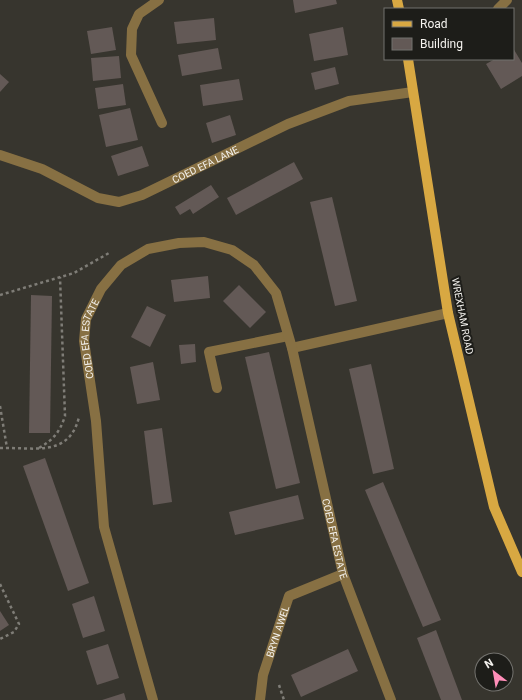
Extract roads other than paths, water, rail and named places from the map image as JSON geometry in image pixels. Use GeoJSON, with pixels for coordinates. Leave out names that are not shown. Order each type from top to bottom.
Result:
{"type":"FeatureCollection","features":[{"type":"Feature","properties":{"kind":"main road","name":"WREXHAM ROAD"},"geometry":{"type":"LineString","coordinates":[[408,60],[448,313],[494,507],[522,572]]}},
{"type":"Feature","properties":{"kind":"street"},"geometry":{"type":"LineString","coordinates":[[158,0],[138,14],[132,29],[131,55],[162,123]]}},
{"type":"Feature","properties":{"kind":"street"},"geometry":{"type":"LineString","coordinates":[[499,8],[507,0]]}},
{"type":"Feature","properties":{"kind":"street","name":"COED EFA LANE"},"geometry":{"type":"LineString","coordinates":[[0,155],[42,169],[98,198],[119,202],[142,196],[288,124],[349,101],[413,92]]}},
{"type":"Feature","properties":{"kind":"street","name":"COED EFA ESTATE"},"geometry":{"type":"LineString","coordinates":[[153,700],[104,527],[96,421],[84,341],[86,319],[101,289],[121,265],[148,249],[179,243],[204,242],[232,250],[254,265],[276,293],[292,348],[342,574],[391,700]]}},
{"type":"Feature","properties":{"kind":"street"},"geometry":{"type":"LineString","coordinates":[[292,348],[448,313]]}},
{"type":"Feature","properties":{"kind":"street"},"geometry":{"type":"LineString","coordinates":[[218,388],[210,352],[288,336]]}},
{"type":"Feature","properties":{"kind":"street","name":"BRYN AWEL"},"geometry":{"type":"LineString","coordinates":[[260,700],[263,675],[290,596],[342,574]]}}]}
